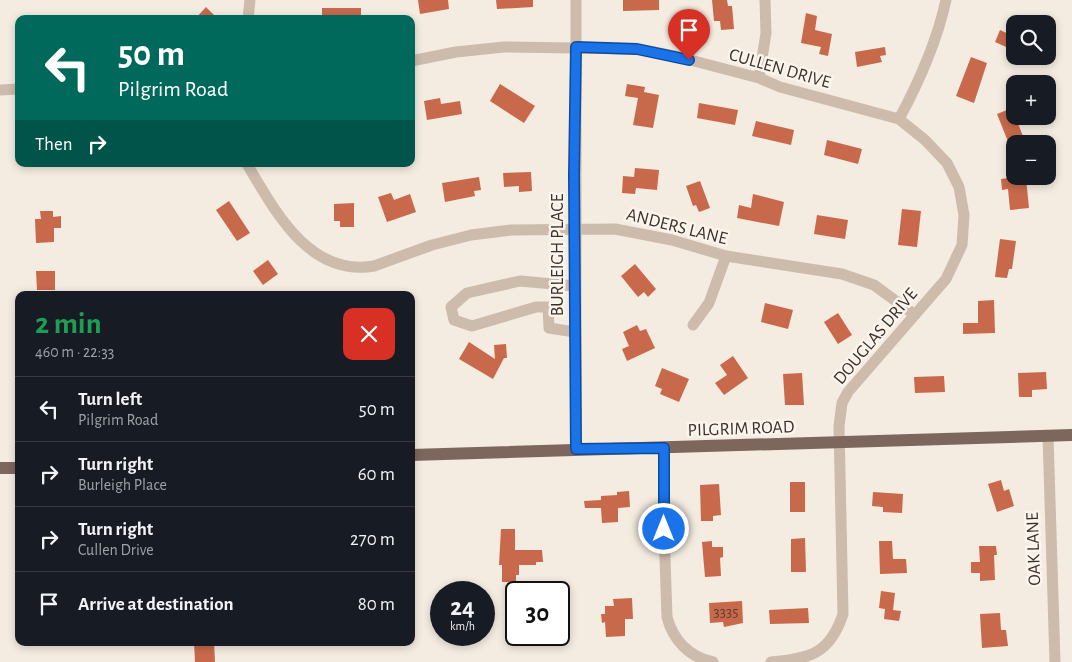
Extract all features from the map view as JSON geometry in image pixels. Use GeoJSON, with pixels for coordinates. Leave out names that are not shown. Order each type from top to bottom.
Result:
{"type":"FeatureCollection","features":[{"type":"Feature","properties":{"kind":"main road","name":"PILGRIM ROAD"},"geometry":{"type":"LineString","coordinates":[[415,455],[1072,435]]}},
{"type":"Feature","properties":{"kind":"main road"},"geometry":{"type":"LineString","coordinates":[[0,468],[15,468]]}},
{"type":"Feature","properties":{"kind":"street"},"geometry":{"type":"LineString","coordinates":[[248,15],[250,0]]}},
{"type":"Feature","properties":{"kind":"street","name":"BURLEIGH PLACE"},"geometry":{"type":"LineString","coordinates":[[576,0],[576,449]]}},
{"type":"Feature","properties":{"kind":"street"},"geometry":{"type":"LineString","coordinates":[[759,78],[766,33],[766,0]]}},
{"type":"Feature","properties":{"kind":"street"},"geometry":{"type":"LineString","coordinates":[[899,119],[925,64],[939,27],[946,0]]}},
{"type":"Feature","properties":{"kind":"street","name":"CULLEN DRIVE"},"geometry":{"type":"LineString","coordinates":[[415,60],[456,52],[504,47],[616,47],[657,52],[759,78],[780,87],[899,119]]}},
{"type":"Feature","properties":{"kind":"street"},"geometry":{"type":"LineString","coordinates":[[0,90],[15,89]]}},
{"type":"Feature","properties":{"kind":"street","name":"DOUGLAS DRIVE"},"geometry":{"type":"LineString","coordinates":[[771,662],[804,658],[817,652],[830,643],[838,630],[843,614],[840,414],[848,392],[946,279],[962,245],[964,215],[955,175],[937,151],[899,119]]}},
{"type":"Feature","properties":{"kind":"street","name":"ANDERS LANE"},"geometry":{"type":"LineString","coordinates":[[249,167],[290,229],[313,253],[332,263],[361,268],[390,261],[452,239],[511,230],[614,229],[648,234],[726,256],[834,273],[862,280],[886,292],[916,315]]}},
{"type":"Feature","properties":{"kind":"street"},"geometry":{"type":"LineString","coordinates":[[693,325],[709,303],[726,256]]}},
{"type":"Feature","properties":{"kind":"street"},"geometry":{"type":"LineString","coordinates":[[548,307],[536,308],[472,326],[454,320],[451,307],[467,293],[520,281],[575,286]]}},
{"type":"Feature","properties":{"kind":"street"},"geometry":{"type":"LineString","coordinates":[[549,285],[549,328],[575,332]]}},
{"type":"Feature","properties":{"kind":"street","name":"OAK LANE"},"geometry":{"type":"LineString","coordinates":[[1048,436],[1055,662]]}},
{"type":"Feature","properties":{"kind":"street"},"geometry":{"type":"LineString","coordinates":[[664,448],[666,601],[670,628],[681,646],[693,655],[713,662]]}},
{"type":"Feature","properties":{"kind":"building"},"geometry":{"type":"Polygon","coordinates":[[[418,0],[448,0],[449,9],[420,14],[418,0]]]}},
{"type":"Feature","properties":{"kind":"building"},"geometry":{"type":"Polygon","coordinates":[[[496,0],[533,0],[533,7],[497,9],[496,0]]]}},
{"type":"Feature","properties":{"kind":"building"},"geometry":{"type":"Polygon","coordinates":[[[623,0],[659,0],[659,10],[623,11],[623,0]]]}},
{"type":"Feature","properties":{"kind":"building"},"geometry":{"type":"Polygon","coordinates":[[[712,0],[727,0],[728,6],[732,6],[734,29],[721,30],[720,21],[714,21],[712,0]]]}},
{"type":"Feature","properties":{"kind":"building"},"geometry":{"type":"Polygon","coordinates":[[[206,7],[214,15],[199,15],[206,7]]]}},
{"type":"Feature","properties":{"kind":"building"},"geometry":{"type":"Polygon","coordinates":[[[322,8],[361,8],[361,15],[322,15],[322,8]]]}},
{"type":"Feature","properties":{"kind":"building"},"geometry":{"type":"Polygon","coordinates":[[[806,13],[817,16],[815,30],[832,34],[828,56],[819,54],[821,47],[801,43],[806,13]]]}},
{"type":"Feature","properties":{"kind":"building"},"geometry":{"type":"Polygon","coordinates":[[[1000,30],[1006,33],[1006,47],[995,42],[1000,30]]]}},
{"type":"Feature","properties":{"kind":"building"},"geometry":{"type":"Polygon","coordinates":[[[885,47],[886,55],[880,56],[882,62],[857,67],[855,52],[885,47]]]}},
{"type":"Feature","properties":{"kind":"building"},"geometry":{"type":"Polygon","coordinates":[[[971,57],[987,63],[974,103],[956,96],[971,57]]]}},
{"type":"Feature","properties":{"kind":"building"},"geometry":{"type":"Polygon","coordinates":[[[500,84],[535,106],[524,123],[490,101],[500,84]]]}},
{"type":"Feature","properties":{"kind":"building"},"geometry":{"type":"Polygon","coordinates":[[[627,84],[645,87],[644,92],[659,95],[653,128],[633,125],[638,98],[625,96],[627,84]]]}},
{"type":"Feature","properties":{"kind":"building"},"geometry":{"type":"Polygon","coordinates":[[[440,98],[441,104],[460,101],[462,114],[427,120],[424,101],[440,98]]]}},
{"type":"Feature","properties":{"kind":"building"},"geometry":{"type":"Polygon","coordinates":[[[699,103],[738,110],[735,125],[697,118],[699,103]]]}},
{"type":"Feature","properties":{"kind":"building"},"geometry":{"type":"Polygon","coordinates":[[[1006,110],[1006,125],[1019,125],[1022,135],[1006,136],[997,114],[1006,110]]]}},
{"type":"Feature","properties":{"kind":"building"},"geometry":{"type":"Polygon","coordinates":[[[756,121],[794,130],[791,145],[752,136],[756,121]]]}},
{"type":"Feature","properties":{"kind":"building"},"geometry":{"type":"Polygon","coordinates":[[[827,140],[862,149],[858,164],[824,155],[827,140]]]}},
{"type":"Feature","properties":{"kind":"building"},"geometry":{"type":"Polygon","coordinates":[[[635,168],[659,170],[657,190],[636,188],[635,194],[622,193],[623,176],[634,177],[635,168]]]}},
{"type":"Feature","properties":{"kind":"building"},"geometry":{"type":"Polygon","coordinates":[[[531,172],[532,191],[519,192],[519,186],[504,187],[503,173],[531,172]]]}},
{"type":"Feature","properties":{"kind":"building"},"geometry":{"type":"Polygon","coordinates":[[[479,177],[481,190],[474,191],[475,196],[445,202],[442,183],[479,177]]]}},
{"type":"Feature","properties":{"kind":"building"},"geometry":{"type":"Polygon","coordinates":[[[1006,178],[1006,185],[1027,185],[1029,208],[1010,210],[1008,189],[1002,190],[1001,179],[1006,178]]]}},
{"type":"Feature","properties":{"kind":"building"},"geometry":{"type":"Polygon","coordinates":[[[700,181],[710,208],[699,212],[696,205],[693,206],[686,186],[700,181]]]}},
{"type":"Feature","properties":{"kind":"building"},"geometry":{"type":"Polygon","coordinates":[[[391,193],[394,200],[410,194],[416,212],[387,222],[378,197],[391,193]]]}},
{"type":"Feature","properties":{"kind":"building"},"geometry":{"type":"Polygon","coordinates":[[[753,194],[784,202],[779,226],[737,218],[739,205],[751,208],[753,194]]]}},
{"type":"Feature","properties":{"kind":"building"},"geometry":{"type":"Polygon","coordinates":[[[229,201],[250,233],[237,241],[216,210],[229,201]]]}},
{"type":"Feature","properties":{"kind":"building"},"geometry":{"type":"Polygon","coordinates":[[[354,203],[354,227],[340,227],[340,221],[334,221],[334,204],[354,203]]]}},
{"type":"Feature","properties":{"kind":"building"},"geometry":{"type":"Polygon","coordinates":[[[902,209],[921,211],[917,247],[898,245],[902,209]]]}},
{"type":"Feature","properties":{"kind":"building"},"geometry":{"type":"Polygon","coordinates":[[[40,211],[53,211],[53,217],[61,216],[61,228],[54,228],[54,242],[36,243],[35,219],[41,219],[40,211]]]}},
{"type":"Feature","properties":{"kind":"building"},"geometry":{"type":"Polygon","coordinates":[[[817,215],[848,220],[845,239],[814,234],[817,215]]]}},
{"type":"Feature","properties":{"kind":"building"},"geometry":{"type":"Polygon","coordinates":[[[1000,239],[1016,241],[1012,269],[1009,269],[1007,278],[995,277],[1000,239]]]}},
{"type":"Feature","properties":{"kind":"building"},"geometry":{"type":"Polygon","coordinates":[[[268,260],[278,274],[263,285],[253,271],[268,260]]]}},
{"type":"Feature","properties":{"kind":"building"},"geometry":{"type":"Polygon","coordinates":[[[635,264],[656,289],[648,297],[644,292],[638,297],[621,276],[635,264]]]}},
{"type":"Feature","properties":{"kind":"building"},"geometry":{"type":"Polygon","coordinates":[[[36,271],[55,271],[55,290],[37,290],[36,271]]]}},
{"type":"Feature","properties":{"kind":"building"},"geometry":{"type":"Polygon","coordinates":[[[994,300],[995,333],[963,334],[963,323],[978,323],[978,301],[994,300]]]}},
{"type":"Feature","properties":{"kind":"building"},"geometry":{"type":"Polygon","coordinates":[[[765,303],[793,310],[788,329],[761,322],[765,303]]]}},
{"type":"Feature","properties":{"kind":"building"},"geometry":{"type":"Polygon","coordinates":[[[838,313],[852,335],[838,344],[824,322],[838,313]]]}},
{"type":"Feature","properties":{"kind":"building"},"geometry":{"type":"Polygon","coordinates":[[[637,325],[640,331],[646,329],[655,348],[627,361],[622,349],[629,346],[623,332],[637,325]]]}},
{"type":"Feature","properties":{"kind":"building"},"geometry":{"type":"Polygon","coordinates":[[[469,342],[495,359],[494,345],[506,344],[507,358],[504,358],[493,379],[459,359],[469,342]]]}},
{"type":"Feature","properties":{"kind":"building"},"geometry":{"type":"Polygon","coordinates":[[[733,356],[748,378],[724,395],[715,383],[727,375],[720,365],[733,356]]]}},
{"type":"Feature","properties":{"kind":"building"},"geometry":{"type":"Polygon","coordinates":[[[662,368],[689,379],[679,402],[660,394],[662,389],[655,386],[662,368]]]}},
{"type":"Feature","properties":{"kind":"building"},"geometry":{"type":"Polygon","coordinates":[[[1046,372],[1047,389],[1032,390],[1032,397],[1019,397],[1018,373],[1046,372]]]}},
{"type":"Feature","properties":{"kind":"building"},"geometry":{"type":"Polygon","coordinates":[[[802,373],[804,405],[785,405],[783,374],[802,373]]]}},
{"type":"Feature","properties":{"kind":"building"},"geometry":{"type":"Polygon","coordinates":[[[944,376],[945,392],[915,393],[914,377],[944,376]]]}},
{"type":"Feature","properties":{"kind":"building"},"geometry":{"type":"Polygon","coordinates":[[[1001,480],[1004,491],[1009,489],[1014,506],[997,512],[988,484],[1001,480]]]}},
{"type":"Feature","properties":{"kind":"building"},"geometry":{"type":"Polygon","coordinates":[[[790,482],[805,482],[805,512],[790,512],[790,482]]]}},
{"type":"Feature","properties":{"kind":"building"},"geometry":{"type":"Polygon","coordinates":[[[719,484],[721,515],[713,516],[713,521],[701,521],[700,485],[719,484]]]}},
{"type":"Feature","properties":{"kind":"building"},"geometry":{"type":"Polygon","coordinates":[[[629,491],[630,507],[618,508],[618,522],[602,523],[601,508],[585,508],[584,501],[601,500],[601,496],[617,495],[617,492],[629,491]]]}},
{"type":"Feature","properties":{"kind":"building"},"geometry":{"type":"Polygon","coordinates":[[[873,492],[903,494],[902,513],[883,512],[883,507],[872,506],[873,492]]]}},
{"type":"Feature","properties":{"kind":"building"},"geometry":{"type":"Polygon","coordinates":[[[501,529],[515,529],[515,550],[542,550],[543,562],[536,562],[536,565],[519,565],[519,575],[516,575],[516,581],[502,582],[502,565],[499,565],[501,529]]]}},
{"type":"Feature","properties":{"kind":"building"},"geometry":{"type":"Polygon","coordinates":[[[805,538],[806,572],[791,572],[791,539],[805,538]]]}},
{"type":"Feature","properties":{"kind":"building"},"geometry":{"type":"Polygon","coordinates":[[[712,541],[712,547],[723,547],[723,557],[720,558],[721,576],[705,577],[702,542],[712,541]]]}},
{"type":"Feature","properties":{"kind":"building"},"geometry":{"type":"Polygon","coordinates":[[[879,541],[892,541],[893,559],[906,559],[907,573],[880,574],[879,541]]]}},
{"type":"Feature","properties":{"kind":"building"},"geometry":{"type":"Polygon","coordinates":[[[979,546],[996,546],[997,555],[994,555],[995,580],[980,581],[980,573],[971,573],[971,562],[980,562],[979,546]]]}},
{"type":"Feature","properties":{"kind":"building"},"geometry":{"type":"Polygon","coordinates":[[[881,591],[895,593],[893,610],[901,611],[899,621],[884,619],[885,609],[879,608],[881,591]]]}},
{"type":"Feature","properties":{"kind":"building"},"geometry":{"type":"Polygon","coordinates":[[[632,598],[633,619],[625,619],[625,636],[606,637],[605,622],[602,623],[601,614],[605,614],[605,606],[614,606],[613,599],[632,598]]]}},
{"type":"Feature","properties":{"kind":"building"},"geometry":{"type":"Polygon","coordinates":[[[742,601],[743,623],[724,627],[723,622],[710,623],[709,603],[742,601]]]}},
{"type":"Feature","properties":{"kind":"building"},"geometry":{"type":"Polygon","coordinates":[[[808,608],[809,623],[770,624],[769,610],[808,608]]]}},
{"type":"Feature","properties":{"kind":"building"},"geometry":{"type":"Polygon","coordinates":[[[1000,613],[1001,630],[1006,630],[1008,646],[982,648],[980,614],[1000,613]]]}},
{"type":"Feature","properties":{"kind":"building"},"geometry":{"type":"Polygon","coordinates":[[[194,646],[214,646],[215,662],[195,662],[194,646]]]}},
{"type":"Feature","properties":{"kind":"route"},"geometry":{"type":"LineString","coordinates":[[664,529],[664,448],[576,449],[574,175],[576,47],[637,49],[689,60]]}}]}
